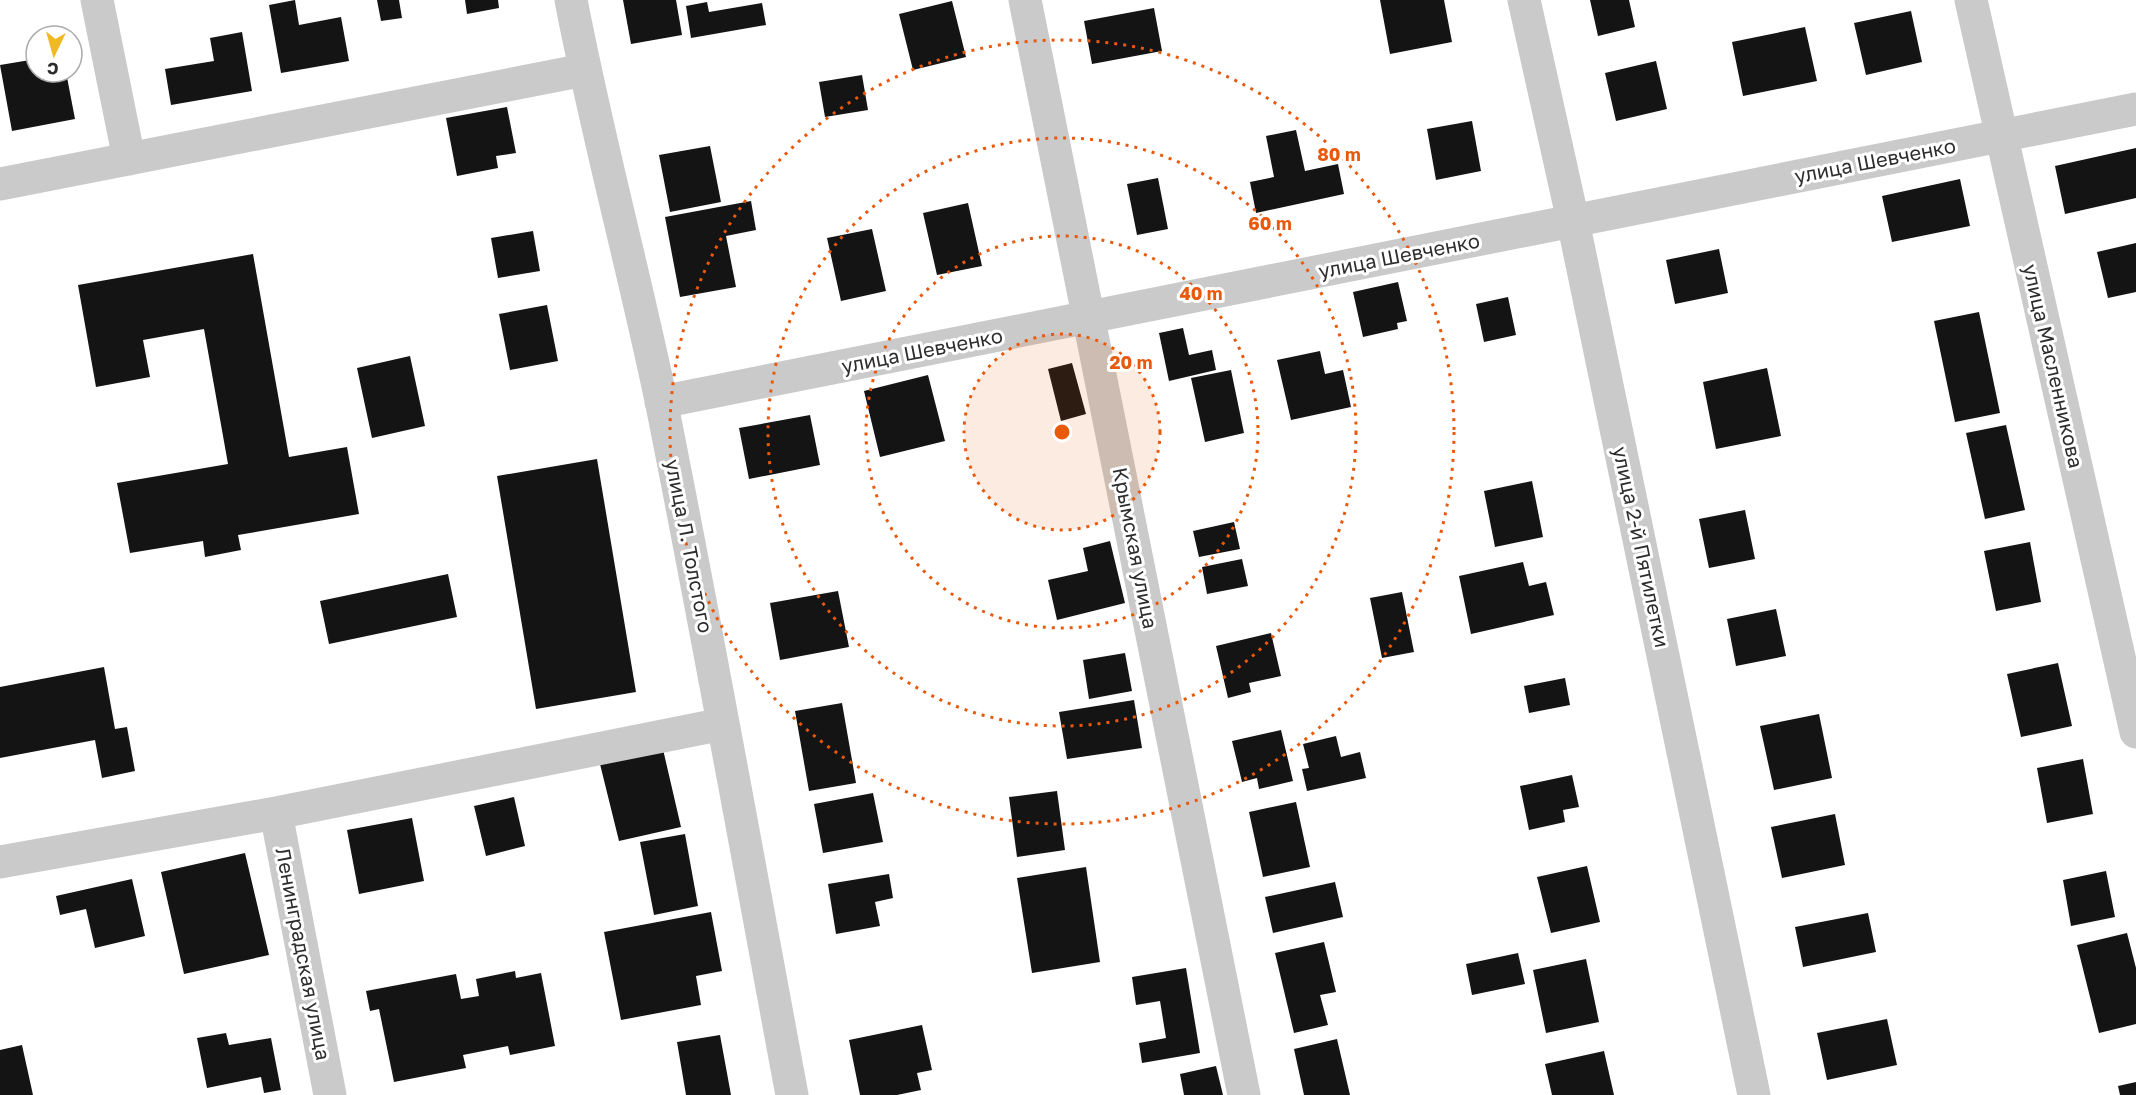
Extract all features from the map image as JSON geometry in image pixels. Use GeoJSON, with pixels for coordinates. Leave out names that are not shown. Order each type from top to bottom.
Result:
{"type":"FeatureCollection","features":[{"type":"Feature","properties":{"kind":"street"},"geometry":{"type":"LineString","coordinates":[[97,0],[129,159]]}},
{"type":"Feature","properties":{"kind":"street","name":"улица Л. Толстого"},"geometry":{"type":"LineString","coordinates":[[571,0],[584,70],[661,402],[792,1095]]}},
{"type":"Feature","properties":{"kind":"street","name":"Крымская улица"},"geometry":{"type":"LineString","coordinates":[[1025,0],[1244,1095]]}},
{"type":"Feature","properties":{"kind":"street","name":"улица 2-й Пятилетки"},"geometry":{"type":"LineString","coordinates":[[1524,0],[1573,221],[1754,1095]]}},
{"type":"Feature","properties":{"kind":"street","name":"улица Масленникова"},"geometry":{"type":"LineString","coordinates":[[1971,0],[2136,732]]}},
{"type":"Feature","properties":{"kind":"street"},"geometry":{"type":"LineString","coordinates":[[0,184],[584,70]]}},
{"type":"Feature","properties":{"kind":"street","name":"улица Шевченко"},"geometry":{"type":"LineString","coordinates":[[661,402],[2136,109]]}},
{"type":"Feature","properties":{"kind":"street"},"geometry":{"type":"LineString","coordinates":[[0,862],[276,813],[723,724]]}},
{"type":"Feature","properties":{"kind":"street","name":"Ленинградская улица"},"geometry":{"type":"LineString","coordinates":[[276,813],[330,1095]]}},
{"type":"Feature","properties":{"kind":"building"},"geometry":{"type":"Polygon","coordinates":[[[295,0],[299,25],[341,17],[349,61],[281,73],[269,5],[295,0]]]}},
{"type":"Feature","properties":{"kind":"building"},"geometry":{"type":"Polygon","coordinates":[[[377,0],[399,0],[402,18],[381,21],[377,0]]]}},
{"type":"Feature","properties":{"kind":"building"},"geometry":{"type":"Polygon","coordinates":[[[465,0],[498,0],[499,8],[467,14],[465,0]]]}},
{"type":"Feature","properties":{"kind":"building"},"geometry":{"type":"Polygon","coordinates":[[[623,0],[676,0],[682,35],[631,44],[623,0]]]}},
{"type":"Feature","properties":{"kind":"building"},"geometry":{"type":"Polygon","coordinates":[[[1380,0],[1444,0],[1452,42],[1390,54],[1380,0]]]}},
{"type":"Feature","properties":{"kind":"building"},"geometry":{"type":"Polygon","coordinates":[[[1590,0],[1629,0],[1635,27],[1598,36],[1590,0]]]}},
{"type":"Feature","properties":{"kind":"building"},"geometry":{"type":"Polygon","coordinates":[[[952,1],[966,57],[913,70],[899,14],[952,1]]]}},
{"type":"Feature","properties":{"kind":"building"},"geometry":{"type":"Polygon","coordinates":[[[707,2],[709,12],[762,3],[766,25],[691,38],[686,6],[707,2]]]}},
{"type":"Feature","properties":{"kind":"building"},"geometry":{"type":"Polygon","coordinates":[[[1154,8],[1162,51],[1092,64],[1084,21],[1154,8]]]}},
{"type":"Feature","properties":{"kind":"building"},"geometry":{"type":"Polygon","coordinates":[[[1911,11],[1922,62],[1866,75],[1854,23],[1911,11]]]}},
{"type":"Feature","properties":{"kind":"building"},"geometry":{"type":"Polygon","coordinates":[[[1805,27],[1817,81],[1743,96],[1732,42],[1805,27]]]}},
{"type":"Feature","properties":{"kind":"building"},"geometry":{"type":"Polygon","coordinates":[[[242,32],[252,91],[171,105],[165,69],[214,61],[210,38],[242,32]]]}},
{"type":"Feature","properties":{"kind":"building"},"geometry":{"type":"Polygon","coordinates":[[[24,61],[24,84],[68,84],[75,119],[12,131],[0,65],[24,61]]]}},
{"type":"Feature","properties":{"kind":"building"},"geometry":{"type":"Polygon","coordinates":[[[1656,61],[1667,109],[1616,121],[1605,73],[1656,61]]]}},
{"type":"Feature","properties":{"kind":"building"},"geometry":{"type":"Polygon","coordinates":[[[862,75],[868,110],[825,117],[819,82],[862,75]]]}},
{"type":"Feature","properties":{"kind":"building"},"geometry":{"type":"Polygon","coordinates":[[[507,107],[516,153],[496,156],[498,168],[457,176],[446,118],[507,107]]]}},
{"type":"Feature","properties":{"kind":"building"},"geometry":{"type":"Polygon","coordinates":[[[1472,121],[1481,171],[1436,180],[1427,129],[1472,121]]]}},
{"type":"Feature","properties":{"kind":"building"},"geometry":{"type":"Polygon","coordinates":[[[1296,130],[1305,171],[1338,164],[1344,194],[1256,213],[1250,182],[1274,177],[1266,136],[1296,130]]]}},
{"type":"Feature","properties":{"kind":"building"},"geometry":{"type":"Polygon","coordinates":[[[710,146],[721,202],[670,212],[659,155],[710,146]]]}},
{"type":"Feature","properties":{"kind":"building"},"geometry":{"type":"Polygon","coordinates":[[[2136,148],[2136,198],[2065,214],[2055,166],[2136,148]]]}},
{"type":"Feature","properties":{"kind":"building"},"geometry":{"type":"Polygon","coordinates":[[[1158,178],[1168,229],[1137,235],[1127,184],[1158,178]]]}},
{"type":"Feature","properties":{"kind":"building"},"geometry":{"type":"Polygon","coordinates":[[[1960,179],[1970,226],[1892,242],[1882,196],[1960,179]]]}},
{"type":"Feature","properties":{"kind":"building"},"geometry":{"type":"Polygon","coordinates":[[[751,201],[756,230],[726,236],[736,287],[680,297],[665,217],[751,201]]]}},
{"type":"Feature","properties":{"kind":"building"},"geometry":{"type":"Polygon","coordinates":[[[968,203],[982,266],[937,275],[923,213],[968,203]]]}},
{"type":"Feature","properties":{"kind":"building"},"geometry":{"type":"Polygon","coordinates":[[[872,229],[886,291],[841,301],[827,238],[872,229]]]}},
{"type":"Feature","properties":{"kind":"building"},"geometry":{"type":"Polygon","coordinates":[[[533,231],[540,271],[498,278],[491,238],[533,231]]]}},
{"type":"Feature","properties":{"kind":"building"},"geometry":{"type":"Polygon","coordinates":[[[2136,243],[2136,292],[2108,298],[2097,252],[2136,243]]]}},
{"type":"Feature","properties":{"kind":"building"},"geometry":{"type":"Polygon","coordinates":[[[1719,249],[1728,293],[1675,304],[1666,260],[1719,249]]]}},
{"type":"Feature","properties":{"kind":"building"},"geometry":{"type":"Polygon","coordinates":[[[253,254],[289,457],[347,447],[359,514],[238,535],[241,550],[205,557],[203,541],[130,553],[117,483],[228,464],[204,329],[143,340],[150,377],[96,387],[78,285],[253,254]]]}},
{"type":"Feature","properties":{"kind":"building"},"geometry":{"type":"Polygon","coordinates":[[[1398,282],[1407,321],[1397,323],[1398,329],[1363,337],[1353,292],[1398,282]]]}},
{"type":"Feature","properties":{"kind":"building"},"geometry":{"type":"Polygon","coordinates":[[[1508,297],[1516,335],[1484,342],[1476,304],[1508,297]]]}},
{"type":"Feature","properties":{"kind":"building"},"geometry":{"type":"Polygon","coordinates":[[[547,305],[558,361],[510,370],[499,314],[547,305]]]}},
{"type":"Feature","properties":{"kind":"building"},"geometry":{"type":"Polygon","coordinates":[[[1979,312],[2000,413],[1955,422],[1934,321],[1979,312]]]}},
{"type":"Feature","properties":{"kind":"building"},"geometry":{"type":"Polygon","coordinates":[[[1183,328],[1189,355],[1212,350],[1216,370],[1169,381],[1159,333],[1183,328]]]}},
{"type":"Feature","properties":{"kind":"building"},"geometry":{"type":"Polygon","coordinates":[[[1320,351],[1325,374],[1343,370],[1351,407],[1291,420],[1277,360],[1320,351]]]}},
{"type":"Feature","properties":{"kind":"building"},"geometry":{"type":"Polygon","coordinates":[[[410,356],[425,426],[372,438],[357,368],[410,356]]]}},
{"type":"Feature","properties":{"kind":"building"},"geometry":{"type":"Polygon","coordinates":[[[1072,363],[1086,414],[1061,421],[1048,369],[1072,363]]]}},
{"type":"Feature","properties":{"kind":"building"},"geometry":{"type":"Polygon","coordinates":[[[1767,368],[1781,436],[1716,449],[1703,382],[1767,368]]]}},
{"type":"Feature","properties":{"kind":"building"},"geometry":{"type":"Polygon","coordinates":[[[1231,370],[1244,433],[1205,442],[1191,378],[1231,370]]]}},
{"type":"Feature","properties":{"kind":"building"},"geometry":{"type":"Polygon","coordinates":[[[928,375],[945,441],[880,457],[864,391],[928,375]]]}},
{"type":"Feature","properties":{"kind":"building"},"geometry":{"type":"Polygon","coordinates":[[[810,415],[820,465],[749,479],[739,428],[810,415]]]}},
{"type":"Feature","properties":{"kind":"building"},"geometry":{"type":"Polygon","coordinates":[[[2006,425],[2025,510],[1985,519],[1966,433],[2006,425]]]}},
{"type":"Feature","properties":{"kind":"building"},"geometry":{"type":"Polygon","coordinates":[[[597,459],[636,692],[536,709],[497,476],[597,459]]]}},
{"type":"Feature","properties":{"kind":"building"},"geometry":{"type":"Polygon","coordinates":[[[1532,481],[1543,537],[1495,547],[1484,491],[1532,481]]]}},
{"type":"Feature","properties":{"kind":"building"},"geometry":{"type":"Polygon","coordinates":[[[1745,510],[1755,559],[1709,568],[1699,519],[1745,510]]]}},
{"type":"Feature","properties":{"kind":"building"},"geometry":{"type":"Polygon","coordinates":[[[1234,522],[1240,549],[1199,557],[1193,531],[1234,522]]]}},
{"type":"Feature","properties":{"kind":"building"},"geometry":{"type":"Polygon","coordinates":[[[1110,541],[1125,603],[1057,620],[1048,580],[1088,571],[1083,548],[1110,541]]]}},
{"type":"Feature","properties":{"kind":"building"},"geometry":{"type":"Polygon","coordinates":[[[2030,542],[2041,602],[1996,611],[1984,551],[2030,542]]]}},
{"type":"Feature","properties":{"kind":"building"},"geometry":{"type":"Polygon","coordinates":[[[1242,559],[1248,586],[1207,594],[1202,567],[1242,559]]]}},
{"type":"Feature","properties":{"kind":"building"},"geometry":{"type":"Polygon","coordinates":[[[1523,562],[1529,586],[1546,582],[1554,615],[1471,634],[1459,576],[1523,562]]]}},
{"type":"Feature","properties":{"kind":"building"},"geometry":{"type":"Polygon","coordinates":[[[448,574],[457,617],[329,644],[320,601],[448,574]]]}},
{"type":"Feature","properties":{"kind":"building"},"geometry":{"type":"Polygon","coordinates":[[[838,591],[849,647],[780,660],[770,603],[838,591]]]}},
{"type":"Feature","properties":{"kind":"building"},"geometry":{"type":"Polygon","coordinates":[[[1402,592],[1414,652],[1382,658],[1370,598],[1402,592]]]}},
{"type":"Feature","properties":{"kind":"building"},"geometry":{"type":"Polygon","coordinates":[[[1776,609],[1786,656],[1736,666],[1727,619],[1776,609]]]}},
{"type":"Feature","properties":{"kind":"building"},"geometry":{"type":"Polygon","coordinates":[[[1271,633],[1281,676],[1249,683],[1251,692],[1228,698],[1216,646],[1271,633]]]}},
{"type":"Feature","properties":{"kind":"building"},"geometry":{"type":"Polygon","coordinates":[[[1125,653],[1132,691],[1089,699],[1083,660],[1125,653]]]}},
{"type":"Feature","properties":{"kind":"building"},"geometry":{"type":"Polygon","coordinates":[[[2058,663],[2072,726],[2021,737],[2007,674],[2058,663]]]}},
{"type":"Feature","properties":{"kind":"building"},"geometry":{"type":"Polygon","coordinates":[[[104,667],[115,729],[127,727],[135,771],[102,778],[95,740],[0,758],[0,687],[104,667]]]}},
{"type":"Feature","properties":{"kind":"building"},"geometry":{"type":"Polygon","coordinates":[[[1565,678],[1570,705],[1529,713],[1524,686],[1565,678]]]}},
{"type":"Feature","properties":{"kind":"building"},"geometry":{"type":"Polygon","coordinates":[[[1134,700],[1142,748],[1067,759],[1059,712],[1134,700]]]}},
{"type":"Feature","properties":{"kind":"building"},"geometry":{"type":"Polygon","coordinates":[[[842,703],[856,783],[809,791],[795,711],[842,703]]]}},
{"type":"Feature","properties":{"kind":"building"},"geometry":{"type":"Polygon","coordinates":[[[1819,714],[1832,778],[1774,790],[1760,726],[1819,714]]]}},
{"type":"Feature","properties":{"kind":"building"},"geometry":{"type":"Polygon","coordinates":[[[1281,730],[1293,781],[1259,789],[1257,778],[1242,782],[1232,741],[1281,730]]]}},
{"type":"Feature","properties":{"kind":"building"},"geometry":{"type":"Polygon","coordinates":[[[1336,736],[1341,757],[1360,752],[1366,778],[1307,791],[1302,769],[1309,768],[1303,744],[1336,736]]]}},
{"type":"Feature","properties":{"kind":"building"},"geometry":{"type":"Polygon","coordinates":[[[662,745],[681,827],[619,841],[599,760],[662,745]]]}},
{"type":"Feature","properties":{"kind":"building"},"geometry":{"type":"Polygon","coordinates":[[[2083,759],[2093,814],[2047,823],[2037,768],[2083,759]]]}},
{"type":"Feature","properties":{"kind":"building"},"geometry":{"type":"Polygon","coordinates":[[[1572,775],[1579,807],[1563,810],[1565,822],[1529,830],[1520,786],[1572,775]]]}},
{"type":"Feature","properties":{"kind":"building"},"geometry":{"type":"Polygon","coordinates":[[[1057,791],[1065,850],[1017,857],[1009,797],[1057,791]]]}},
{"type":"Feature","properties":{"kind":"building"},"geometry":{"type":"Polygon","coordinates":[[[873,793],[883,842],[823,853],[814,804],[873,793]]]}},
{"type":"Feature","properties":{"kind":"building"},"geometry":{"type":"Polygon","coordinates":[[[514,797],[525,846],[486,856],[474,806],[514,797]]]}},
{"type":"Feature","properties":{"kind":"building"},"geometry":{"type":"Polygon","coordinates":[[[1296,802],[1310,867],[1263,877],[1249,812],[1296,802]]]}},
{"type":"Feature","properties":{"kind":"building"},"geometry":{"type":"Polygon","coordinates":[[[1835,814],[1845,865],[1782,878],[1771,827],[1835,814]]]}},
{"type":"Feature","properties":{"kind":"building"},"geometry":{"type":"Polygon","coordinates":[[[412,818],[424,881],[359,894],[347,830],[412,818]]]}},
{"type":"Feature","properties":{"kind":"building"},"geometry":{"type":"Polygon","coordinates":[[[685,834],[698,906],[654,915],[640,842],[685,834]]]}},
{"type":"Feature","properties":{"kind":"building"},"geometry":{"type":"Polygon","coordinates":[[[245,853],[269,955],[184,974],[161,872],[245,853]]]}},
{"type":"Feature","properties":{"kind":"building"},"geometry":{"type":"Polygon","coordinates":[[[1587,866],[1600,922],[1551,933],[1537,877],[1587,866]]]}},
{"type":"Feature","properties":{"kind":"building"},"geometry":{"type":"Polygon","coordinates":[[[1086,867],[1100,962],[1032,973],[1017,878],[1086,867]]]}},
{"type":"Feature","properties":{"kind":"building"},"geometry":{"type":"Polygon","coordinates":[[[2106,871],[2115,917],[2071,926],[2063,880],[2106,871]]]}},
{"type":"Feature","properties":{"kind":"building"},"geometry":{"type":"Polygon","coordinates":[[[889,874],[893,898],[875,902],[880,926],[836,934],[828,884],[889,874]]]}},
{"type":"Feature","properties":{"kind":"building"},"geometry":{"type":"Polygon","coordinates":[[[132,879],[145,936],[95,948],[86,909],[60,915],[56,896],[132,879]]]}},
{"type":"Feature","properties":{"kind":"building"},"geometry":{"type":"Polygon","coordinates":[[[1335,882],[1343,917],[1273,933],[1265,897],[1335,882]]]}},
{"type":"Feature","properties":{"kind":"building"},"geometry":{"type":"Polygon","coordinates":[[[711,912],[722,971],[696,976],[701,1005],[621,1020],[604,932],[711,912]]]}},
{"type":"Feature","properties":{"kind":"building"},"geometry":{"type":"Polygon","coordinates":[[[1868,913],[1876,952],[1803,967],[1795,927],[1868,913]]]}},
{"type":"Feature","properties":{"kind":"building"},"geometry":{"type":"Polygon","coordinates":[[[2127,933],[2136,968],[2136,1024],[2099,1033],[2077,945],[2127,933]]]}},
{"type":"Feature","properties":{"kind":"building"},"geometry":{"type":"Polygon","coordinates":[[[1324,942],[1336,992],[1320,995],[1328,1025],[1294,1033],[1275,953],[1324,942]]]}},
{"type":"Feature","properties":{"kind":"building"},"geometry":{"type":"Polygon","coordinates":[[[1518,953],[1525,984],[1472,995],[1466,964],[1518,953]]]}},
{"type":"Feature","properties":{"kind":"building"},"geometry":{"type":"Polygon","coordinates":[[[1586,959],[1599,1022],[1546,1033],[1533,970],[1586,959]]]}},
{"type":"Feature","properties":{"kind":"building"},"geometry":{"type":"Polygon","coordinates":[[[1186,968],[1200,1053],[1142,1063],[1139,1043],[1166,1038],[1160,1001],[1136,1005],[1132,977],[1186,968]]]}},
{"type":"Feature","properties":{"kind":"building"},"geometry":{"type":"Polygon","coordinates":[[[515,971],[516,978],[541,973],[555,1046],[510,1055],[508,1046],[463,1055],[466,1068],[394,1082],[379,1009],[370,1011],[366,991],[456,974],[461,999],[479,996],[476,979],[515,971]]]}},
{"type":"Feature","properties":{"kind":"building"},"geometry":{"type":"Polygon","coordinates":[[[1887,1019],[1897,1065],[1827,1080],[1817,1033],[1887,1019]]]}},
{"type":"Feature","properties":{"kind":"building"},"geometry":{"type":"Polygon","coordinates":[[[922,1025],[932,1070],[917,1073],[921,1090],[897,1095],[860,1095],[849,1040],[922,1025]]]}},
{"type":"Feature","properties":{"kind":"building"},"geometry":{"type":"Polygon","coordinates":[[[226,1033],[229,1045],[271,1038],[281,1090],[264,1093],[261,1077],[207,1088],[197,1038],[226,1033]]]}},
{"type":"Feature","properties":{"kind":"building"},"geometry":{"type":"Polygon","coordinates":[[[720,1035],[731,1095],[686,1095],[677,1042],[720,1035]]]}},
{"type":"Feature","properties":{"kind":"building"},"geometry":{"type":"Polygon","coordinates":[[[1337,1039],[1350,1095],[1304,1095],[1294,1049],[1337,1039]]]}},
{"type":"Feature","properties":{"kind":"building"},"geometry":{"type":"Polygon","coordinates":[[[22,1045],[33,1095],[0,1095],[0,1050],[22,1045]]]}},
{"type":"Feature","properties":{"kind":"building"},"geometry":{"type":"Polygon","coordinates":[[[1604,1051],[1614,1095],[1552,1095],[1545,1064],[1604,1051]]]}},
{"type":"Feature","properties":{"kind":"building"},"geometry":{"type":"Polygon","coordinates":[[[1216,1066],[1223,1095],[1184,1095],[1180,1074],[1216,1066]]]}},
{"type":"Feature","properties":{"kind":"building"},"geometry":{"type":"Polygon","coordinates":[[[2136,1082],[2136,1095],[2120,1095],[2118,1086],[2136,1082]]]}}]}
